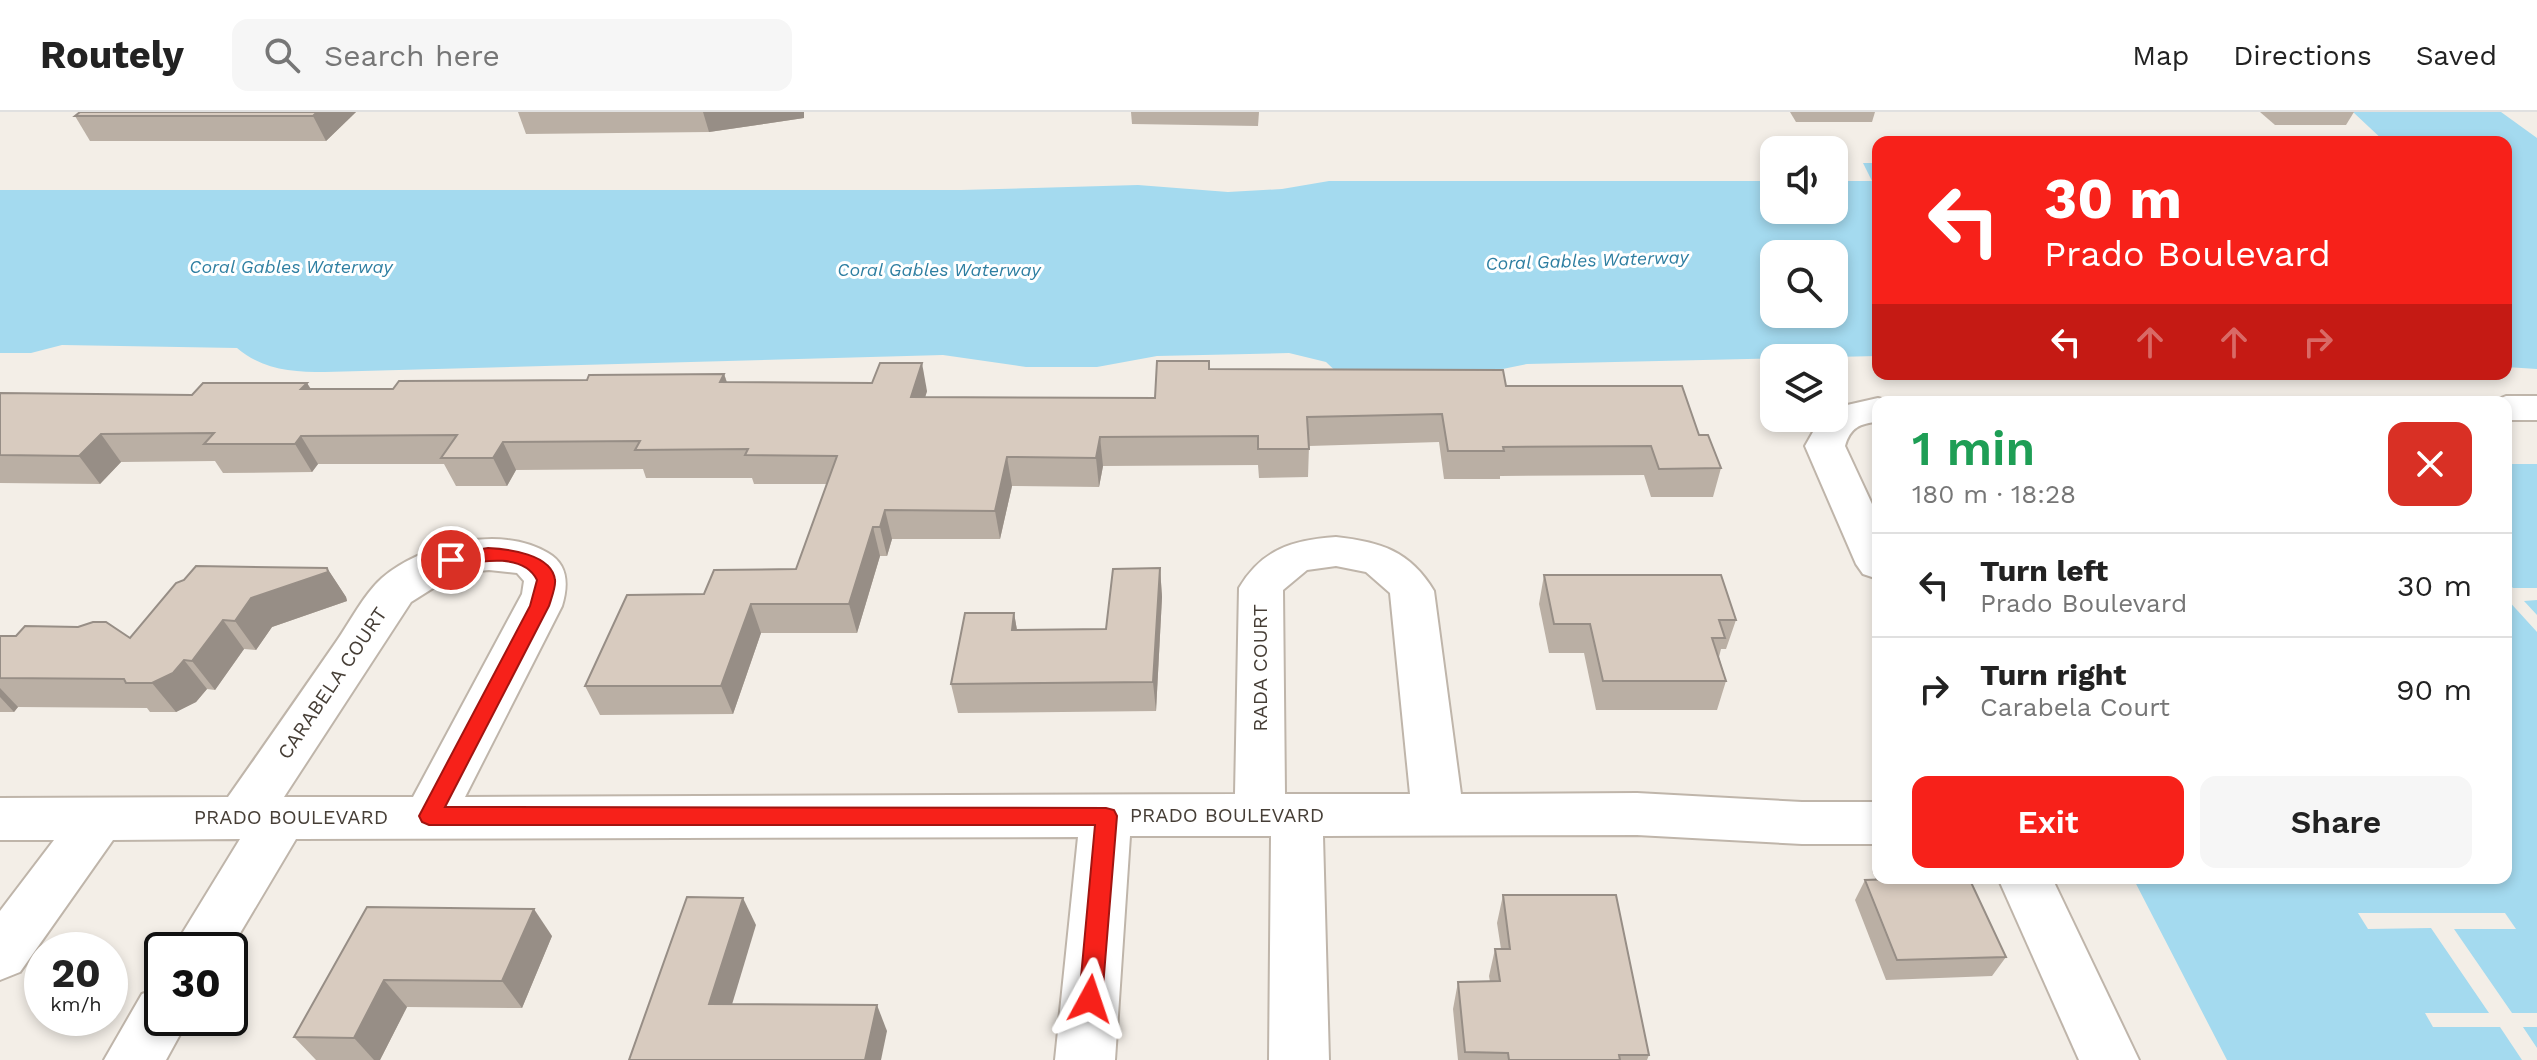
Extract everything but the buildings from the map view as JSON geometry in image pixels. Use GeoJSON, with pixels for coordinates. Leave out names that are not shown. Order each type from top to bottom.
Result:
{"type":"FeatureCollection","features":[{"type":"Feature","properties":{"kind":"street"},"geometry":{"type":"LineString","coordinates":[[2512,408],[2537,408]]}},
{"type":"Feature","properties":{"kind":"street"},"geometry":{"type":"LineString","coordinates":[[1872,411],[1836,421],[1828,433],[1825,446],[1872,551]]}},
{"type":"Feature","properties":{"kind":"street","name":"RADA COURT"},"geometry":{"type":"LineString","coordinates":[[1299,1060],[1261,588],[1283,562],[1313,553],[1352,554],[1385,564],[1407,581],[1412,591],[1438,814]]}},
{"type":"Feature","properties":{"kind":"street","name":"CARABELA COURT"},"geometry":{"type":"LineString","coordinates":[[262,817],[395,591],[431,567],[451,560],[488,554],[522,559],[542,571],[546,580],[545,592],[429,816]]}},
{"type":"Feature","properties":{"kind":"street","name":"PRADO BOULEVARD"},"geometry":{"type":"LineString","coordinates":[[0,819],[1637,814],[1802,823],[1872,823]]}},
{"type":"Feature","properties":{"kind":"street"},"geometry":{"type":"LineString","coordinates":[[1085,1060],[1106,816]]}},
{"type":"Feature","properties":{"kind":"street"},"geometry":{"type":"LineString","coordinates":[[208,932],[262,817]]}},
{"type":"Feature","properties":{"kind":"street"},"geometry":{"type":"LineString","coordinates":[[0,955],[100,818]]}},
{"type":"Feature","properties":{"kind":"street"},"geometry":{"type":"LineString","coordinates":[[2028,884],[2109,1060]]}},
{"type":"Feature","properties":{"kind":"street"},"geometry":{"type":"LineString","coordinates":[[134,1060],[148,1036]]}},
{"type":"Feature","properties":{"kind":"water"},"geometry":{"type":"Polygon","coordinates":[[[2353,112],[2501,112],[2537,138],[2537,369],[2512,367],[2512,136],[2379,136],[2353,112]]]}},
{"type":"Feature","properties":{"kind":"water"},"geometry":{"type":"Polygon","coordinates":[[[1863,163],[1872,163],[1872,181],[1863,163]]]}},
{"type":"Feature","properties":{"kind":"water","name":"Coral Gables Waterway"},"geometry":{"type":"Polygon","coordinates":[[[1329,181],[1760,181],[1760,224],[1848,224],[1848,181],[1872,181],[1872,356],[1848,357],[1848,344],[1760,344],[1760,359],[1527,364],[1468,376],[1343,378],[1326,362],[1289,353],[1157,356],[1097,367],[1026,367],[943,355],[325,372],[278,368],[257,361],[237,348],[62,345],[31,353],[0,353],[0,190],[961,190],[1138,185],[1228,192],[1282,189],[1329,181]]]}},
{"type":"Feature","properties":{"kind":"water"},"geometry":{"type":"Polygon","coordinates":[[[2512,464],[2537,464],[2537,1060],[2227,1060],[2136,884],[2512,884],[2512,464]]]}},
{"type":"Feature","properties":{"kind":"pier"},"geometry":{"type":"Polygon","coordinates":[[[2512,587],[2537,588],[2537,600],[2524,601],[2537,615],[2537,632],[2512,605],[2512,587]]]}},
{"type":"Feature","properties":{"kind":"pier"},"geometry":{"type":"Polygon","coordinates":[[[2358,913],[2505,913],[2516,929],[2454,929],[2512,1013],[2537,1013],[2537,1027],[2523,1027],[2537,1048],[2537,1060],[2522,1060],[2500,1027],[2433,1027],[2425,1013],[2489,1013],[2431,928],[2368,929],[2358,913]]]}},
{"type":"Feature","properties":{"kind":"route"},"geometry":{"type":"LineString","coordinates":[[451,560],[488,554],[522,559],[542,571],[546,580],[545,592],[429,816],[1106,816],[1090,999]]}}]}
